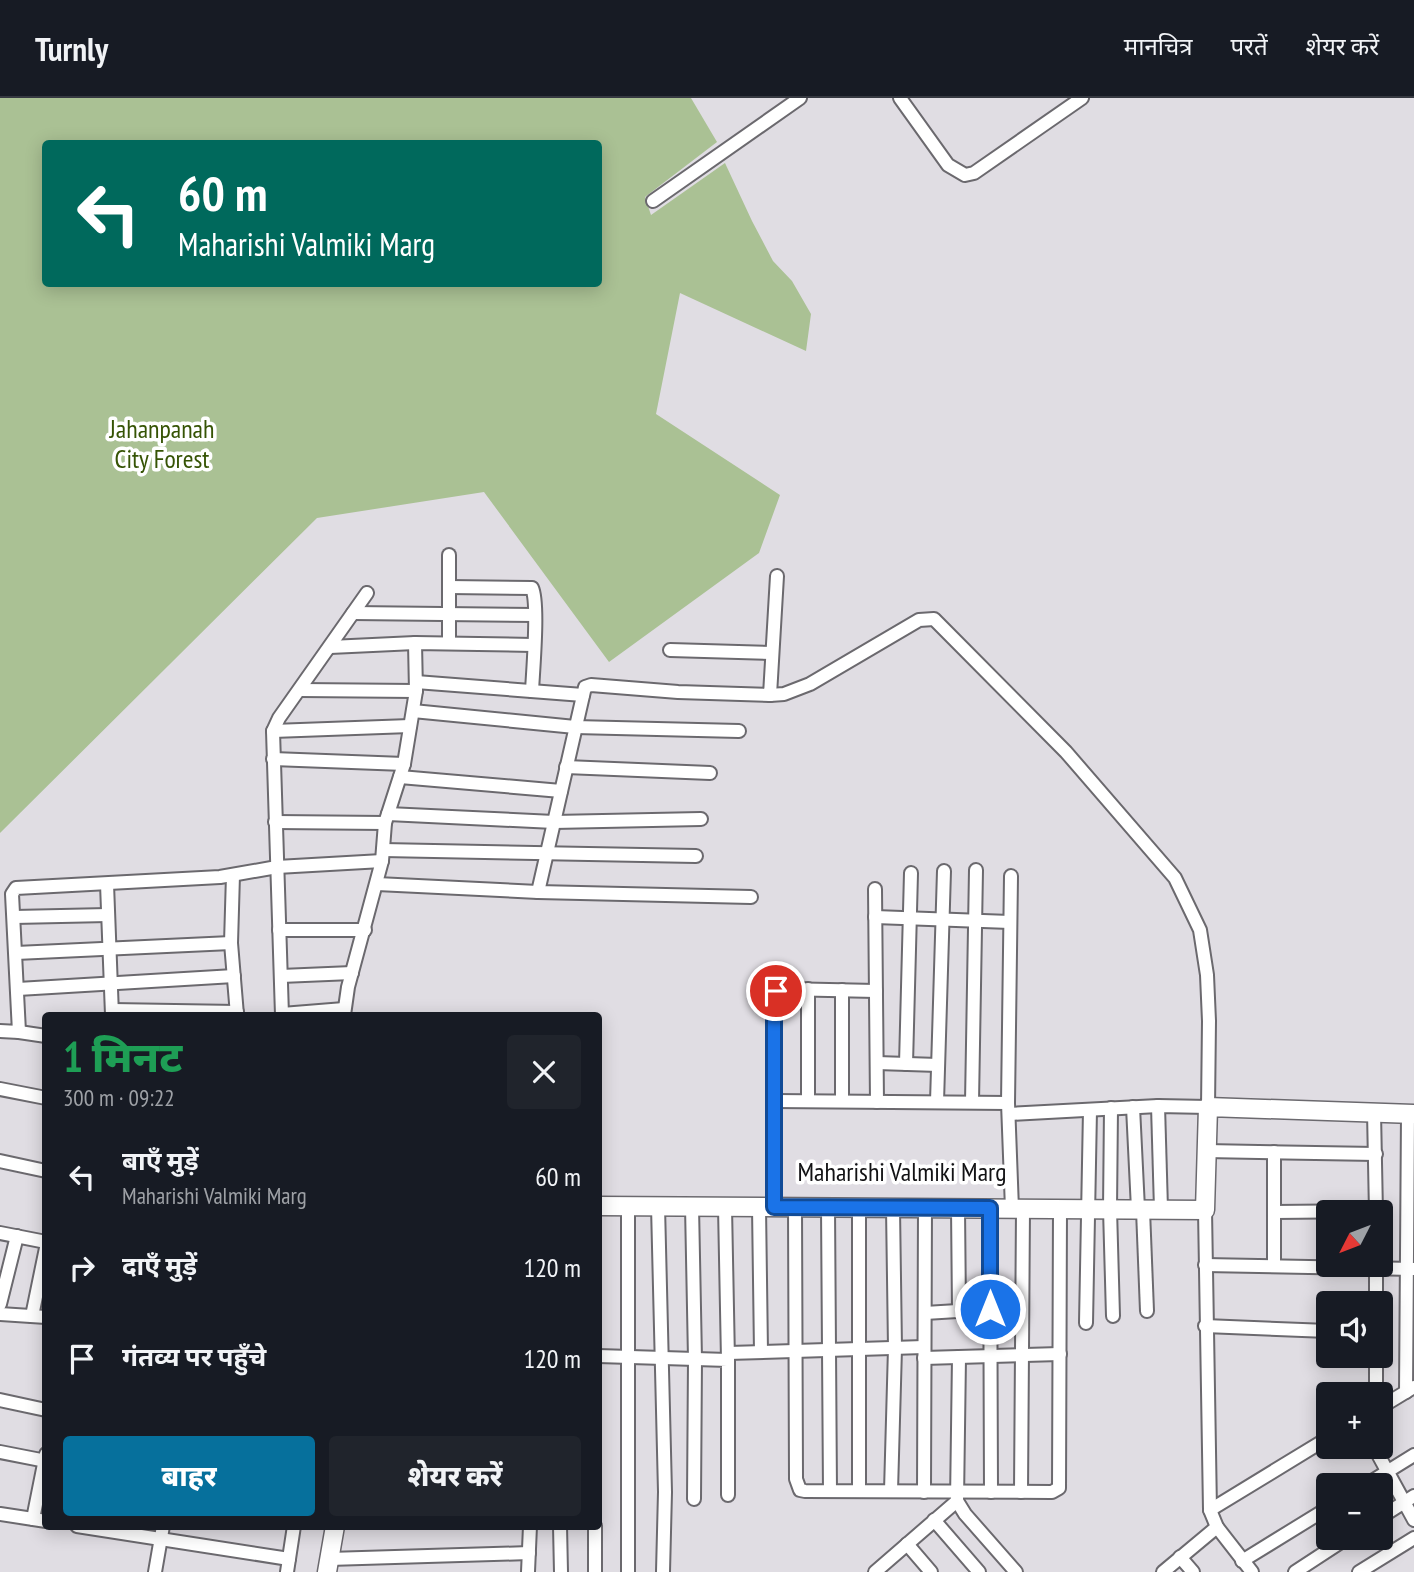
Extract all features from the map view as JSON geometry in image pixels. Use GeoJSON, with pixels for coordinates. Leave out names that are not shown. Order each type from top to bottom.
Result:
{"type":"FeatureCollection","features":[{"type":"Feature","properties":{"kind":"street"},"geometry":{"type":"LineString","coordinates":[[653,201],[800,98]]}},
{"type":"Feature","properties":{"kind":"street"},"geometry":{"type":"LineString","coordinates":[[900,98],[948,165],[965,175],[974,173],[1082,98]]}},
{"type":"Feature","properties":{"kind":"street"},"geometry":{"type":"LineString","coordinates":[[449,555],[449,643]]}},
{"type":"Feature","properties":{"kind":"street"},"geometry":{"type":"LineString","coordinates":[[770,695],[777,576]]}},
{"type":"Feature","properties":{"kind":"street"},"geometry":{"type":"LineString","coordinates":[[449,587],[528,586],[534,590],[532,691]]}},
{"type":"Feature","properties":{"kind":"street"},"geometry":{"type":"LineString","coordinates":[[282,1012],[273,731],[279,718],[367,593]]}},
{"type":"Feature","properties":{"kind":"street"},"geometry":{"type":"LineString","coordinates":[[353,613],[535,615]]}},
{"type":"Feature","properties":{"kind":"street"},"geometry":{"type":"LineString","coordinates":[[538,892],[585,687],[591,685],[678,692],[784,694],[810,684],[919,620],[934,619],[942,624],[1066,752],[1175,878],[1200,930],[1207,975],[1209,1021],[1205,1326],[1210,1510],[1217,1527],[1252,1572]]}},
{"type":"Feature","properties":{"kind":"street"},"geometry":{"type":"LineString","coordinates":[[330,647],[415,643],[533,645]]}},
{"type":"Feature","properties":{"kind":"street"},"geometry":{"type":"LineString","coordinates":[[344,1012],[377,884],[387,819],[402,770],[416,686],[415,643]]}},
{"type":"Feature","properties":{"kind":"street"},"geometry":{"type":"LineString","coordinates":[[670,650],[772,653]]}},
{"type":"Feature","properties":{"kind":"street"},"geometry":{"type":"LineString","coordinates":[[300,690],[416,686],[583,695]]}},
{"type":"Feature","properties":{"kind":"street"},"geometry":{"type":"LineString","coordinates":[[412,711],[575,727],[739,731]]}},
{"type":"Feature","properties":{"kind":"street"},"geometry":{"type":"LineString","coordinates":[[273,731],[410,726]]}},
{"type":"Feature","properties":{"kind":"street"},"geometry":{"type":"LineString","coordinates":[[272,759],[402,770],[561,791]]}},
{"type":"Feature","properties":{"kind":"street"},"geometry":{"type":"LineString","coordinates":[[566,767],[710,773]]}},
{"type":"Feature","properties":{"kind":"street"},"geometry":{"type":"LineString","coordinates":[[275,822],[387,819],[554,822],[701,820]]}},
{"type":"Feature","properties":{"kind":"street"},"geometry":{"type":"LineString","coordinates":[[19,1032],[13,891],[16,888],[233,875],[277,867],[383,855],[547,852],[696,856]]}},
{"type":"Feature","properties":{"kind":"street"},"geometry":{"type":"LineString","coordinates":[[972,1102],[976,870]]}},
{"type":"Feature","properties":{"kind":"street"},"geometry":{"type":"LineString","coordinates":[[937,1102],[944,872]]}},
{"type":"Feature","properties":{"kind":"street"},"geometry":{"type":"LineString","coordinates":[[906,1064],[911,873]]}},
{"type":"Feature","properties":{"kind":"street"},"geometry":{"type":"LineString","coordinates":[[233,875],[231,943],[237,1012]]}},
{"type":"Feature","properties":{"kind":"street"},"geometry":{"type":"LineString","coordinates":[[1011,876],[1008,1108],[1022,1355],[1021,1492]]}},
{"type":"Feature","properties":{"kind":"street"},"geometry":{"type":"LineString","coordinates":[[107,884],[112,1012]]}},
{"type":"Feature","properties":{"kind":"street"},"geometry":{"type":"LineString","coordinates":[[377,884],[538,892],[751,897]]}},
{"type":"Feature","properties":{"kind":"street"},"geometry":{"type":"LineString","coordinates":[[875,889],[877,1102]]}},
{"type":"Feature","properties":{"kind":"street"},"geometry":{"type":"LineString","coordinates":[[14,917],[108,915]]}},
{"type":"Feature","properties":{"kind":"street"},"geometry":{"type":"LineString","coordinates":[[875,917],[1010,922]]}},
{"type":"Feature","properties":{"kind":"street"},"geometry":{"type":"LineString","coordinates":[[279,930],[365,930]]}},
{"type":"Feature","properties":{"kind":"street"},"geometry":{"type":"LineString","coordinates":[[16,953],[231,943]]}},
{"type":"Feature","properties":{"kind":"street"},"geometry":{"type":"LineString","coordinates":[[281,976],[352,973]]}},
{"type":"Feature","properties":{"kind":"street"},"geometry":{"type":"LineString","coordinates":[[18,989],[234,976]]}},
{"type":"Feature","properties":{"kind":"street"},"geometry":{"type":"LineString","coordinates":[[761,1352],[775,1101],[774,993],[782,989],[876,991]]}},
{"type":"Feature","properties":{"kind":"street"},"geometry":{"type":"LineString","coordinates":[[808,989],[808,1101]]}},
{"type":"Feature","properties":{"kind":"street"},"geometry":{"type":"LineString","coordinates":[[842,990],[842,1101]]}},
{"type":"Feature","properties":{"kind":"street"},"geometry":{"type":"LineString","coordinates":[[0,1031],[42,1035]]}},
{"type":"Feature","properties":{"kind":"street"},"geometry":{"type":"LineString","coordinates":[[877,1063],[938,1065]]}},
{"type":"Feature","properties":{"kind":"street"},"geometry":{"type":"LineString","coordinates":[[0,1089],[42,1097]]}},
{"type":"Feature","properties":{"kind":"street"},"geometry":{"type":"LineString","coordinates":[[775,1101],[972,1102],[1008,1108],[1090,1110],[1158,1106],[1411,1114],[1410,1389],[1393,1400]]}},
{"type":"Feature","properties":{"kind":"street"},"geometry":{"type":"LineString","coordinates":[[1158,1106],[1161,1204]]}},
{"type":"Feature","properties":{"kind":"street"},"geometry":{"type":"LineString","coordinates":[[1133,1107],[1147,1311]]}},
{"type":"Feature","properties":{"kind":"street"},"geometry":{"type":"LineString","coordinates":[[1111,1108],[1113,1316]]}},
{"type":"Feature","properties":{"kind":"street"},"geometry":{"type":"LineString","coordinates":[[1086,1323],[1090,1110]]}},
{"type":"Feature","properties":{"kind":"street"},"geometry":{"type":"LineString","coordinates":[[1374,1112],[1376,1200]]}},
{"type":"Feature","properties":{"kind":"street"},"geometry":{"type":"LineString","coordinates":[[1206,1151],[1376,1154]]}},
{"type":"Feature","properties":{"kind":"street"},"geometry":{"type":"LineString","coordinates":[[1273,1152],[1274,1266]]}},
{"type":"Feature","properties":{"kind":"street"},"geometry":{"type":"LineString","coordinates":[[0,1161],[42,1170]]}},
{"type":"Feature","properties":{"kind":"street","name":"Maharishi Valmiki Marg"},"geometry":{"type":"LineString","coordinates":[[602,1194],[769,1204],[1205,1205]]}},
{"type":"Feature","properties":{"kind":"street","name":"Maharishi Valmiki Marg"},"geometry":{"type":"LineString","coordinates":[[602,1206],[725,1207],[769,1204],[795,1207],[1015,1206],[1060,1209],[1087,1204]]}},
{"type":"Feature","properties":{"kind":"street"},"geometry":{"type":"LineString","coordinates":[[628,1206],[628,1572]]}},
{"type":"Feature","properties":{"kind":"street"},"geometry":{"type":"LineString","coordinates":[[658,1206],[665,1492],[663,1572]]}},
{"type":"Feature","properties":{"kind":"street"},"geometry":{"type":"LineString","coordinates":[[692,1206],[694,1499]]}},
{"type":"Feature","properties":{"kind":"street"},"geometry":{"type":"LineString","coordinates":[[725,1207],[728,1495]]}},
{"type":"Feature","properties":{"kind":"street"},"geometry":{"type":"LineString","coordinates":[[795,1207],[797,1485],[800,1490],[805,1491],[924,1492],[957,1496],[991,1492],[1052,1492],[1059,1488],[1060,1209]]}},
{"type":"Feature","properties":{"kind":"street"},"geometry":{"type":"LineString","coordinates":[[828,1207],[830,1491]]}},
{"type":"Feature","properties":{"kind":"street"},"geometry":{"type":"LineString","coordinates":[[859,1208],[859,1491]]}},
{"type":"Feature","properties":{"kind":"street"},"geometry":{"type":"LineString","coordinates":[[891,1492],[895,1348],[893,1208]]}},
{"type":"Feature","properties":{"kind":"street"},"geometry":{"type":"LineString","coordinates":[[924,1492],[925,1208]]}},
{"type":"Feature","properties":{"kind":"street"},"geometry":{"type":"LineString","coordinates":[[958,1208],[959,1310]]}},
{"type":"Feature","properties":{"kind":"street"},"geometry":{"type":"LineString","coordinates":[[990,1208],[991,1492]]}},
{"type":"Feature","properties":{"kind":"street"},"geometry":{"type":"LineString","coordinates":[[1274,1212],[1316,1212]]}},
{"type":"Feature","properties":{"kind":"street"},"geometry":{"type":"LineString","coordinates":[[0,1233],[42,1241]]}},
{"type":"Feature","properties":{"kind":"street"},"geometry":{"type":"LineString","coordinates":[[0,1304],[18,1236]]}},
{"type":"Feature","properties":{"kind":"street"},"geometry":{"type":"LineString","coordinates":[[1205,1265],[1316,1266]]}},
{"type":"Feature","properties":{"kind":"street"},"geometry":{"type":"LineString","coordinates":[[32,1316],[42,1267]]}},
{"type":"Feature","properties":{"kind":"street"},"geometry":{"type":"LineString","coordinates":[[925,1313],[990,1309]]}},
{"type":"Feature","properties":{"kind":"street"},"geometry":{"type":"LineString","coordinates":[[0,1314],[42,1317]]}},
{"type":"Feature","properties":{"kind":"street"},"geometry":{"type":"LineString","coordinates":[[1205,1326],[1316,1331]]}},
{"type":"Feature","properties":{"kind":"street"},"geometry":{"type":"LineString","coordinates":[[602,1356],[695,1359],[761,1352],[895,1348],[959,1357],[1060,1354]]}},
{"type":"Feature","properties":{"kind":"street"},"geometry":{"type":"LineString","coordinates":[[959,1357],[957,1496],[965,1514],[1016,1572]]}},
{"type":"Feature","properties":{"kind":"street"},"geometry":{"type":"LineString","coordinates":[[0,1400],[42,1409]]}},
{"type":"Feature","properties":{"kind":"street"},"geometry":{"type":"LineString","coordinates":[[1210,1510],[1316,1445]]}},
{"type":"Feature","properties":{"kind":"street"},"geometry":{"type":"LineString","coordinates":[[0,1452],[42,1459]]}},
{"type":"Feature","properties":{"kind":"street"},"geometry":{"type":"LineString","coordinates":[[1387,1472],[1414,1455]]}},
{"type":"Feature","properties":{"kind":"street"},"geometry":{"type":"LineString","coordinates":[[1380,1459],[1387,1472],[1409,1499],[1414,1520]]}},
{"type":"Feature","properties":{"kind":"street"},"geometry":{"type":"LineString","coordinates":[[0,1514],[39,1520],[42,1490]]}},
{"type":"Feature","properties":{"kind":"street"},"geometry":{"type":"LineString","coordinates":[[882,1570],[957,1496]]}},
{"type":"Feature","properties":{"kind":"street"},"geometry":{"type":"LineString","coordinates":[[1393,1509],[1409,1499]]}},
{"type":"Feature","properties":{"kind":"street"},"geometry":{"type":"LineString","coordinates":[[1242,1561],[1316,1515]]}},
{"type":"Feature","properties":{"kind":"street"},"geometry":{"type":"LineString","coordinates":[[934,1520],[979,1572]]}},
{"type":"Feature","properties":{"kind":"street"},"geometry":{"type":"LineString","coordinates":[[1163,1572],[1217,1527]]}},
{"type":"Feature","properties":{"kind":"street"},"geometry":{"type":"LineString","coordinates":[[126,1530],[162,1533],[288,1566],[293,1530]]}},
{"type":"Feature","properties":{"kind":"street"},"geometry":{"type":"LineString","coordinates":[[325,1568],[327,1530]]}},
{"type":"Feature","properties":{"kind":"street"},"geometry":{"type":"LineString","coordinates":[[325,1568],[334,1530]]}},
{"type":"Feature","properties":{"kind":"street"},"geometry":{"type":"LineString","coordinates":[[528,1572],[530,1530]]}},
{"type":"Feature","properties":{"kind":"street"},"geometry":{"type":"LineString","coordinates":[[559,1530],[561,1572]]}},
{"type":"Feature","properties":{"kind":"street"},"geometry":{"type":"LineString","coordinates":[[594,1530],[595,1572]]}},
{"type":"Feature","properties":{"kind":"street"},"geometry":{"type":"LineString","coordinates":[[155,1572],[162,1533]]}},
{"type":"Feature","properties":{"kind":"street"},"geometry":{"type":"LineString","coordinates":[[1359,1572],[1414,1538]]}},
{"type":"Feature","properties":{"kind":"street"},"geometry":{"type":"LineString","coordinates":[[907,1544],[931,1572]]}},
{"type":"Feature","properties":{"kind":"street"},"geometry":{"type":"LineString","coordinates":[[1294,1572],[1328,1550]]}},
{"type":"Feature","properties":{"kind":"street"},"geometry":{"type":"LineString","coordinates":[[325,1568],[529,1553]]}},
{"type":"Feature","properties":{"kind":"street"},"geometry":{"type":"LineString","coordinates":[[1180,1557],[1194,1572]]}},
{"type":"Feature","properties":{"kind":"green space","name":"Jahanpanah City Forest"},"geometry":{"type":"Polygon","coordinates":[[[0,98],[691,98],[717,142],[645,197],[651,215],[725,163],[773,261],[792,281],[811,314],[806,351],[680,293],[656,414],[780,495],[759,553],[609,662],[484,492],[317,518],[0,833],[0,98]]]}},
{"type":"Feature","properties":{"kind":"route"},"geometry":{"type":"LineString","coordinates":[[776,991],[774,1207],[990,1208],[990,1309]]}}]}
